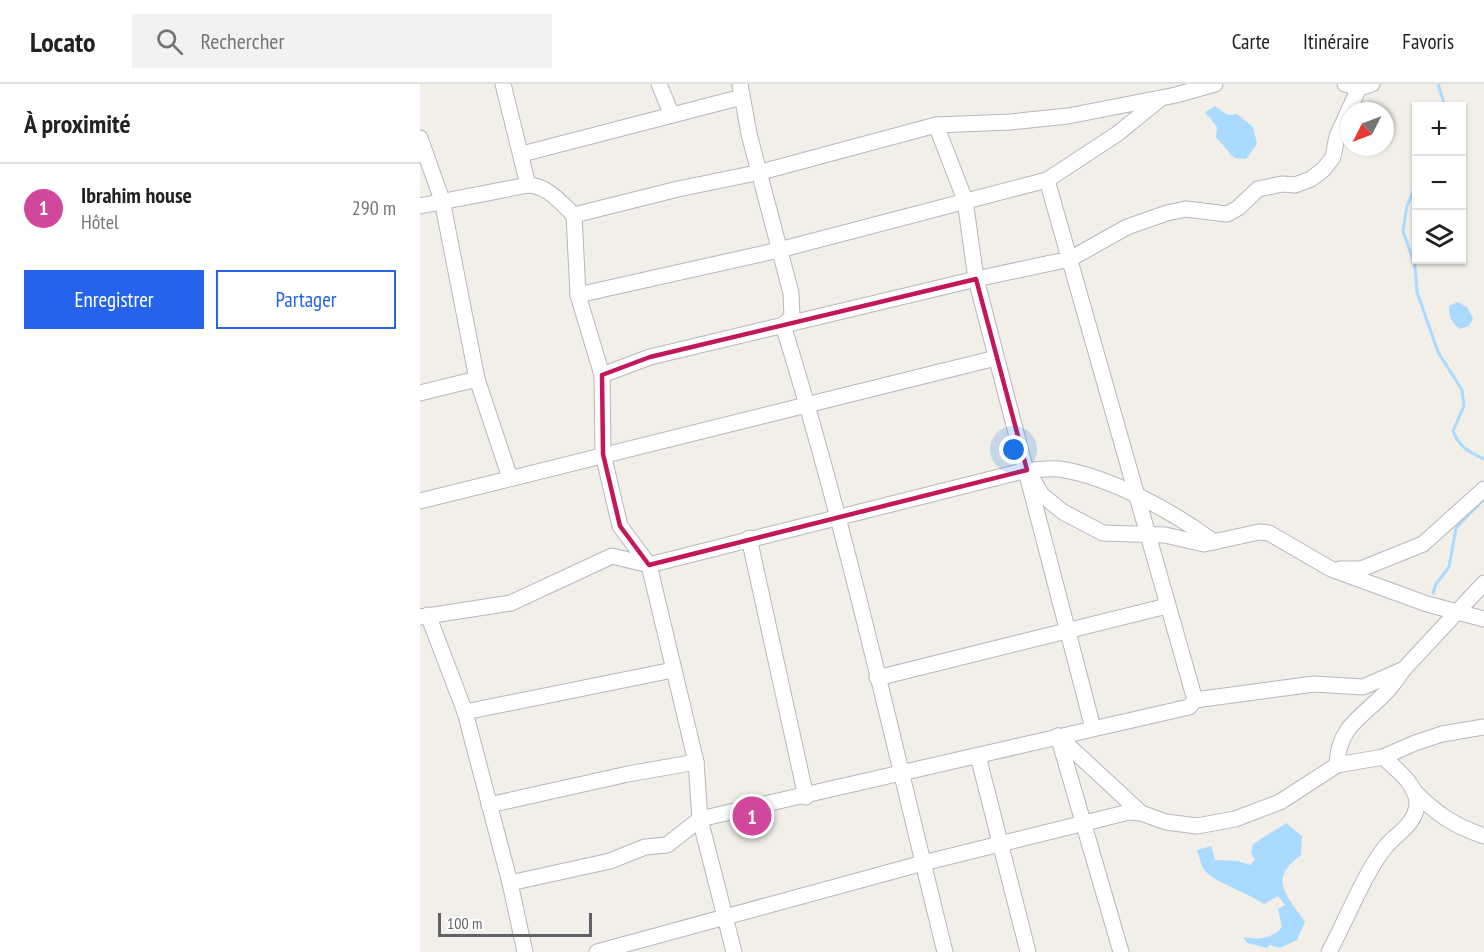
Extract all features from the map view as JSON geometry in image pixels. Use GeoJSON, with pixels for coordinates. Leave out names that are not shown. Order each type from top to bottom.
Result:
{"type":"FeatureCollection","features":[{"type":"Feature","properties":{"kind":"street"},"geometry":{"type":"LineString","coordinates":[[503,84],[528,185]]}},
{"type":"Feature","properties":{"kind":"street"},"geometry":{"type":"LineString","coordinates":[[659,84],[671,113]]}},
{"type":"Feature","properties":{"kind":"street"},"geometry":{"type":"LineString","coordinates":[[574,215],[678,189],[761,172],[936,125],[1010,122],[1068,116],[1160,98],[1215,84]]}},
{"type":"Feature","properties":{"kind":"street"},"geometry":{"type":"LineString","coordinates":[[602,375],[650,357],[976,279],[1070,259],[1126,227],[1150,218],[1186,209],[1227,214],[1238,208],[1258,189],[1282,184],[1295,185],[1311,179],[1324,169],[1333,157],[1337,136],[1359,85]]}},
{"type":"Feature","properties":{"kind":"street"},"geometry":{"type":"LineString","coordinates":[[522,154],[671,113],[741,90],[791,294],[792,317],[783,325]]}},
{"type":"Feature","properties":{"kind":"street"},"geometry":{"type":"LineString","coordinates":[[578,295],[779,250],[1047,180],[1117,134],[1160,98]]}},
{"type":"Feature","properties":{"kind":"street"},"geometry":{"type":"LineString","coordinates":[[936,125],[965,200],[976,279],[1093,728]]}},
{"type":"Feature","properties":{"kind":"street"},"geometry":{"type":"LineString","coordinates":[[420,138],[442,200],[477,379],[510,478]]}},
{"type":"Feature","properties":{"kind":"street"},"geometry":{"type":"LineString","coordinates":[[1047,180],[1195,700]]}},
{"type":"Feature","properties":{"kind":"street"},"geometry":{"type":"LineString","coordinates":[[420,206],[442,200],[538,185],[574,215],[578,295],[602,375],[603,454],[620,525],[649,565],[696,762],[700,819],[734,952]]}},
{"type":"Feature","properties":{"kind":"street"},"geometry":{"type":"LineString","coordinates":[[783,325],[808,405],[945,952]]}},
{"type":"Feature","properties":{"kind":"street"},"geometry":{"type":"LineString","coordinates":[[420,501],[996,358]]}},
{"type":"Feature","properties":{"kind":"street"},"geometry":{"type":"LineString","coordinates":[[420,393],[477,379]]}},
{"type":"Feature","properties":{"kind":"street"},"geometry":{"type":"LineString","coordinates":[[525,952],[510,883],[465,712],[424,616],[512,603],[612,556],[649,565],[836,516],[1027,470],[1059,469],[1115,484],[1194,527],[1214,542]]}},
{"type":"Feature","properties":{"kind":"street"},"geometry":{"type":"LineString","coordinates":[[1027,470],[1042,495],[1088,527],[1102,533],[1146,534],[1204,544],[1259,532],[1269,533],[1332,569],[1457,613],[1484,619]]}},
{"type":"Feature","properties":{"kind":"street"},"geometry":{"type":"LineString","coordinates":[[1332,569],[1361,569],[1423,544],[1484,489]]}},
{"type":"Feature","properties":{"kind":"street"},"geometry":{"type":"LineString","coordinates":[[749,538],[806,797]]}},
{"type":"Feature","properties":{"kind":"street"},"geometry":{"type":"LineString","coordinates":[[1337,765],[1337,750],[1364,710],[1389,690],[1404,669],[1484,583]]}},
{"type":"Feature","properties":{"kind":"street"},"geometry":{"type":"LineString","coordinates":[[877,678],[1167,606]]}},
{"type":"Feature","properties":{"kind":"street"},"geometry":{"type":"LineString","coordinates":[[510,883],[610,861],[645,848],[667,845],[700,819],[806,797],[1189,707],[1195,700],[1314,684],[1363,687],[1404,669]]}},
{"type":"Feature","properties":{"kind":"street"},"geometry":{"type":"LineString","coordinates":[[465,712],[673,670]]}},
{"type":"Feature","properties":{"kind":"street"},"geometry":{"type":"LineString","coordinates":[[597,952],[724,915],[1129,812],[1141,813],[1166,822],[1197,826],[1235,819],[1280,802],[1337,765],[1383,757],[1442,734],[1484,727]]}},
{"type":"Feature","properties":{"kind":"street"},"geometry":{"type":"LineString","coordinates":[[1058,736],[1141,813]]}},
{"type":"Feature","properties":{"kind":"street"},"geometry":{"type":"LineString","coordinates":[[1058,736],[1121,952]]}},
{"type":"Feature","properties":{"kind":"street"},"geometry":{"type":"LineString","coordinates":[[978,756],[1028,952]]}},
{"type":"Feature","properties":{"kind":"street"},"geometry":{"type":"LineString","coordinates":[[1383,757],[1431,809],[1449,822],[1484,836]]}},
{"type":"Feature","properties":{"kind":"street"},"geometry":{"type":"LineString","coordinates":[[489,805],[628,774],[696,762]]}},
{"type":"Feature","properties":{"kind":"street"},"geometry":{"type":"LineString","coordinates":[[1329,952],[1382,853],[1404,831],[1414,815],[1417,804],[1413,790]]}},
{"type":"Feature","properties":{"kind":"highlighted area"},"geometry":{"type":"Polygon","coordinates":[[[976,279],[1027,470],[649,565],[620,526],[603,454],[602,375],[650,357],[976,279]]]}},
{"type":"Feature","properties":{"kind":"water"},"geometry":{"type":"Polygon","coordinates":[[[1215,106],[1228,115],[1237,114],[1253,127],[1257,144],[1246,159],[1234,158],[1216,137],[1217,127],[1205,112],[1215,106]]]}},
{"type":"Feature","properties":{"kind":"water"},"geometry":{"type":"Polygon","coordinates":[[[1458,302],[1467,307],[1473,318],[1469,326],[1460,329],[1453,322],[1449,310],[1449,306],[1458,302]]]}},
{"type":"Feature","properties":{"kind":"water"},"geometry":{"type":"Polygon","coordinates":[[[1286,823],[1302,836],[1301,855],[1285,872],[1284,888],[1305,922],[1297,940],[1280,948],[1270,945],[1267,948],[1247,943],[1243,937],[1264,938],[1278,931],[1282,927],[1278,909],[1285,905],[1278,896],[1264,904],[1211,876],[1203,867],[1197,850],[1211,846],[1215,860],[1238,861],[1250,865],[1255,859],[1251,854],[1253,844],[1286,823]]]}},
{"type":"Feature","properties":{"kind":"waterway"},"geometry":{"type":"LineString","coordinates":[[1438,84],[1444,102]]}},
{"type":"Feature","properties":{"kind":"waterway"},"geometry":{"type":"LineString","coordinates":[[1412,194],[1407,206],[1403,231],[1415,266],[1417,292],[1438,352],[1462,390],[1464,406],[1453,431],[1465,448],[1484,459]]}},
{"type":"Feature","properties":{"kind":"waterway"},"geometry":{"type":"LineString","coordinates":[[1433,593],[1436,584],[1449,567],[1456,528],[1484,499]]}},
{"type":"Feature","properties":{"kind":"place","name":"Ibrahim house"},"geometry":{"type":"Point","coordinates":[752,816]}}]}
